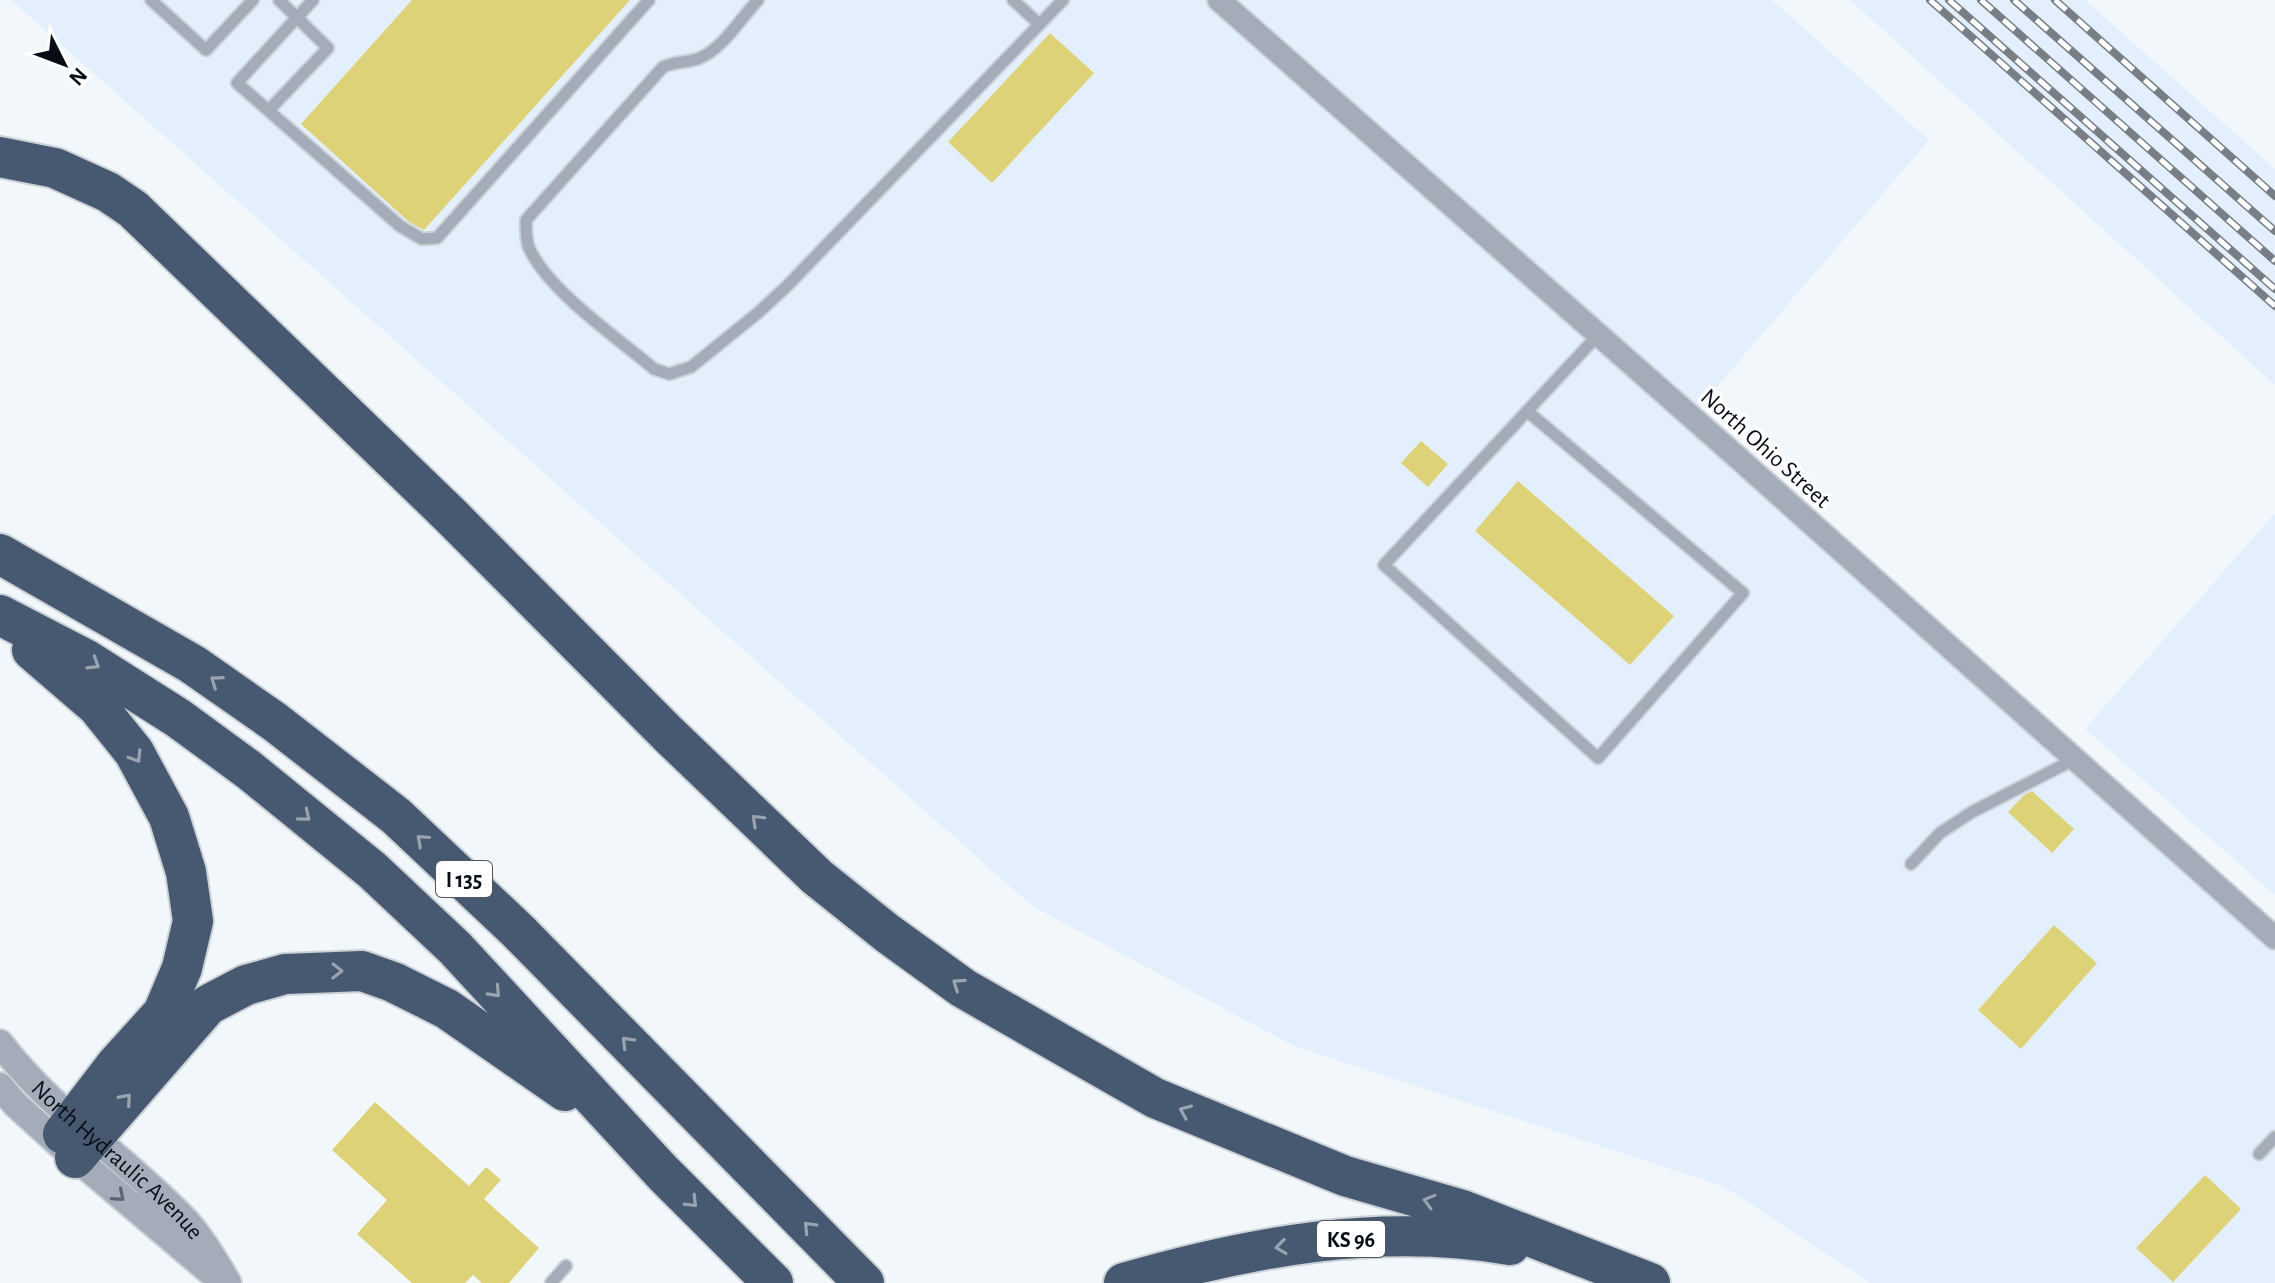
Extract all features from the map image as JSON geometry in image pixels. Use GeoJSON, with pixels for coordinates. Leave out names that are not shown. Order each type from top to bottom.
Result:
{"type":"FeatureCollection","features":[{"type":"Feature","properties":{"kind":"highway"},"geometry":{"type":"LineString","coordinates":[[0,157],[55,168],[96,186],[133,209],[451,516],[626,693],[817,877],[963,988],[1155,1098],[1345,1176],[1462,1210],[1580,1257]]}},
{"type":"Feature","properties":{"kind":"highway","name":"I 135"},"geometry":{"type":"LineString","coordinates":[[0,554],[192,664],[275,722],[396,816],[518,931],[864,1283]]}},
{"type":"Feature","properties":{"kind":"highway","name":"I 135"},"geometry":{"type":"LineString","coordinates":[[0,615],[85,659],[178,718],[249,770],[372,870],[455,948],[663,1173],[773,1283]]}},
{"type":"Feature","properties":{"kind":"highway"},"geometry":{"type":"LineString","coordinates":[[0,626],[97,706],[134,752],[169,817],[186,872],[193,921],[182,968],[163,1013],[116,1065],[75,1140]]}},
{"type":"Feature","properties":{"kind":"highway"},"geometry":{"type":"LineString","coordinates":[[75,1140],[208,1005],[246,985],[285,974],[362,971],[393,982],[447,1009],[560,1087],[663,1173]]}},
{"type":"Feature","properties":{"kind":"highway","name":"KS 96"},"geometry":{"type":"LineString","coordinates":[[1124,1283],[1185,1266],[1280,1246],[1395,1234],[1480,1240],[1580,1257],[1650,1283]]}},
{"type":"Feature","properties":{"kind":"street","name":"North Ohio Street"},"geometry":{"type":"LineString","coordinates":[[1219,0],[2275,938]]}},
{"type":"Feature","properties":{"kind":"street","name":"North Hydraulic Avenue"},"geometry":{"type":"LineString","coordinates":[[0,1043],[75,1140],[226,1283]]}},
{"type":"Feature","properties":{"kind":"street","name":"North Hydraulic Avenue"},"geometry":{"type":"LineString","coordinates":[[0,1086],[15,1104],[75,1140]]}},
{"type":"Feature","properties":{"kind":"lane"},"geometry":{"type":"LineString","coordinates":[[151,0],[206,50],[253,0]]}},
{"type":"Feature","properties":{"kind":"lane"},"geometry":{"type":"LineString","coordinates":[[269,110],[328,48],[279,0]]}},
{"type":"Feature","properties":{"kind":"lane"},"geometry":{"type":"LineString","coordinates":[[313,0],[237,83],[400,226],[422,239],[437,238],[649,0]]}},
{"type":"Feature","properties":{"kind":"lane"},"geometry":{"type":"LineString","coordinates":[[758,0],[714,49],[701,58],[663,67],[526,220],[527,241],[533,254],[557,286],[654,369],[669,374],[691,367],[769,304],[1063,0]]}},
{"type":"Feature","properties":{"kind":"lane"},"geometry":{"type":"LineString","coordinates":[[1013,0],[1039,24]]}},
{"type":"Feature","properties":{"kind":"lane"},"geometry":{"type":"LineString","coordinates":[[1527,411],[1743,593],[1598,758],[1384,565],[1527,411],[1598,335]]}},
{"type":"Feature","properties":{"kind":"lane"},"geometry":{"type":"LineString","coordinates":[[1911,864],[1940,833],[1972,812],[2075,759]]}},
{"type":"Feature","properties":{"kind":"lane"},"geometry":{"type":"LineString","coordinates":[[2259,1154],[2275,1137]]}},
{"type":"Feature","properties":{"kind":"lane"},"geometry":{"type":"LineString","coordinates":[[551,1283],[566,1266]]}},
{"type":"Feature","properties":{"kind":"shaded area"},"geometry":{"type":"Polygon","coordinates":[[[11,0],[1772,0],[1929,140],[1691,417],[2275,938],[2275,1283],[1871,1283],[1723,1186],[1294,1046],[1032,906],[11,0]]]}},
{"type":"Feature","properties":{"kind":"shaded area"},"geometry":{"type":"Polygon","coordinates":[[[1850,0],[2085,0],[2275,169],[2275,385],[1850,0]]]}},
{"type":"Feature","properties":{"kind":"shaded area"},"geometry":{"type":"Polygon","coordinates":[[[2275,513],[2275,895],[2085,729],[2275,513]]]}},
{"type":"Feature","properties":{"kind":"building"},"geometry":{"type":"Polygon","coordinates":[[[412,0],[630,0],[424,230],[409,222],[301,124],[412,0]]]}},
{"type":"Feature","properties":{"kind":"building"},"geometry":{"type":"Polygon","coordinates":[[[1050,33],[1094,73],[992,183],[948,142],[1050,33]]]}},
{"type":"Feature","properties":{"kind":"building"},"geometry":{"type":"Polygon","coordinates":[[[1421,441],[1448,464],[1428,487],[1401,463],[1421,441]]]}},
{"type":"Feature","properties":{"kind":"building"},"geometry":{"type":"Polygon","coordinates":[[[1518,481],[1674,616],[1630,665],[1475,531],[1518,481]]]}},
{"type":"Feature","properties":{"kind":"building"},"geometry":{"type":"Polygon","coordinates":[[[2032,791],[2074,829],[2052,853],[2008,812],[2032,791]]]}},
{"type":"Feature","properties":{"kind":"building"},"geometry":{"type":"Polygon","coordinates":[[[2054,925],[2097,963],[2021,1049],[1978,1010],[2054,925]]]}},
{"type":"Feature","properties":{"kind":"building"},"geometry":{"type":"Polygon","coordinates":[[[375,1102],[469,1186],[486,1167],[501,1180],[484,1199],[539,1248],[509,1283],[482,1283],[473,1275],[465,1283],[412,1283],[357,1234],[387,1200],[332,1150],[375,1102]]]}},
{"type":"Feature","properties":{"kind":"building"},"geometry":{"type":"Polygon","coordinates":[[[2205,1175],[2241,1209],[2173,1282],[2136,1248],[2205,1175]]]}},
{"type":"Feature","properties":{"kind":"railway"},"geometry":{"type":"LineString","coordinates":[[1930,0],[2275,306]]}},
{"type":"Feature","properties":{"kind":"railway"},"geometry":{"type":"LineString","coordinates":[[1949,0],[2275,289]]}},
{"type":"Feature","properties":{"kind":"railway"},"geometry":{"type":"LineString","coordinates":[[1981,0],[2275,261]]}},
{"type":"Feature","properties":{"kind":"railway"},"geometry":{"type":"LineString","coordinates":[[2014,0],[2275,231]]}},
{"type":"Feature","properties":{"kind":"railway"},"geometry":{"type":"LineString","coordinates":[[2055,0],[2275,196]]}}]}
